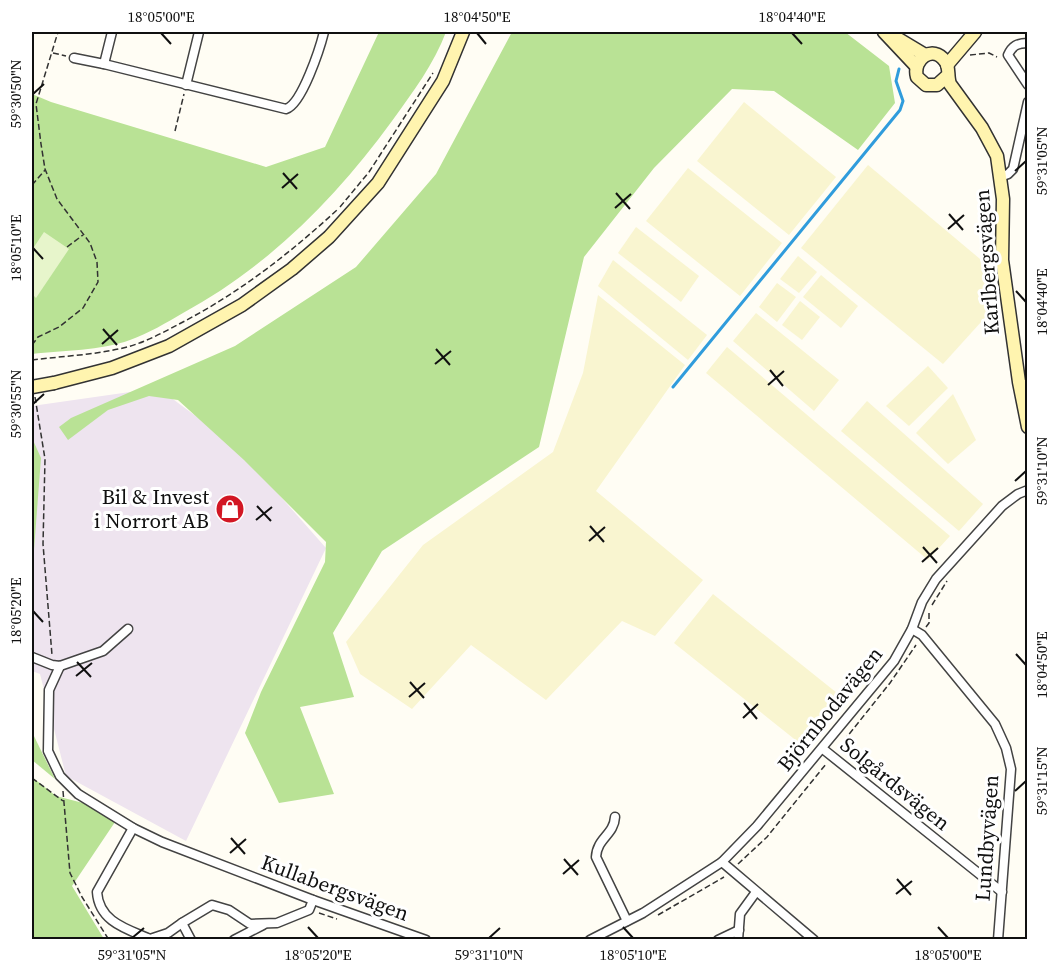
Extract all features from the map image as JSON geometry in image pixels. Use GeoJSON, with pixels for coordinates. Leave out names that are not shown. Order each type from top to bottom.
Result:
{"type":"FeatureCollection","features":[{"type":"Feature","properties":{"kind":"street"},"geometry":{"type":"LineString","coordinates":[[104,64],[112,32]]}},
{"type":"Feature","properties":{"kind":"street"},"geometry":{"type":"LineString","coordinates":[[186,85],[199,32]]}},
{"type":"Feature","properties":{"kind":"street"},"geometry":{"type":"LineString","coordinates":[[74,58],[278,108],[291,107],[318,55],[324,32]]}},
{"type":"Feature","properties":{"kind":"street"},"geometry":{"type":"LineString","coordinates":[[33,390],[54,382],[112,368],[169,346],[242,305],[292,269],[329,237],[378,183],[443,81],[463,32]]}},
{"type":"Feature","properties":{"kind":"street","name":"Karlbergsvägen"},"geometry":{"type":"LineString","coordinates":[[884,32],[944,59],[944,75],[982,128],[997,156],[1003,200],[1002,260],[1023,381],[1028,427]]}},
{"type":"Feature","properties":{"kind":"street","name":"Karlbergsvägen"},"geometry":{"type":"LineString","coordinates":[[884,32],[916,66],[917,77],[921,82],[932,86],[944,75]]}},
{"type":"Feature","properties":{"kind":"street"},"geometry":{"type":"LineString","coordinates":[[916,66],[920,58],[946,50],[970,32]]}},
{"type":"Feature","properties":{"kind":"street"},"geometry":{"type":"LineString","coordinates":[[944,75],[975,32]]}},
{"type":"Feature","properties":{"kind":"street"},"geometry":{"type":"LineString","coordinates":[[1028,44],[1020,43],[1012,47],[1008,56],[1028,85]]}},
{"type":"Feature","properties":{"kind":"street"},"geometry":{"type":"LineString","coordinates":[[1000,177],[1013,169],[1028,102]]}},
{"type":"Feature","properties":{"kind":"street","name":"Björnbodavägen"},"geometry":{"type":"LineString","coordinates":[[590,939],[643,913],[722,862],[757,826],[823,749],[894,661],[912,629],[922,602],[943,571],[1002,506],[1018,494],[1028,490]]}},
{"type":"Feature","properties":{"kind":"street"},"geometry":{"type":"LineString","coordinates":[[32,657],[56,666],[104,651],[128,629]]}},
{"type":"Feature","properties":{"kind":"street","name":"Lundbyvägen"},"geometry":{"type":"LineString","coordinates":[[912,629],[922,635],[995,724],[1006,748],[1011,769],[998,939]]}},
{"type":"Feature","properties":{"kind":"street","name":"Kullabergsvägen"},"geometry":{"type":"LineString","coordinates":[[56,666],[49,690],[48,751],[60,776],[78,794],[133,828],[162,842],[412,937],[426,939]]}},
{"type":"Feature","properties":{"kind":"street","name":"Solgårdsvägen"},"geometry":{"type":"LineString","coordinates":[[823,749],[1002,891]]}},
{"type":"Feature","properties":{"kind":"street"},"geometry":{"type":"LineString","coordinates":[[615,816],[614,828],[600,841],[596,857],[627,921]]}},
{"type":"Feature","properties":{"kind":"street"},"geometry":{"type":"LineString","coordinates":[[133,828],[97,892],[98,901],[111,922],[150,939],[168,933],[212,905],[229,910],[250,924],[277,923],[309,910],[313,900]]}},
{"type":"Feature","properties":{"kind":"street"},"geometry":{"type":"LineString","coordinates":[[722,862],[814,939]]}},
{"type":"Feature","properties":{"kind":"street"},"geometry":{"type":"LineString","coordinates":[[738,939],[740,914],[756,892]]}},
{"type":"Feature","properties":{"kind":"street"},"geometry":{"type":"LineString","coordinates":[[182,923],[191,939]]}},
{"type":"Feature","properties":{"kind":"street"},"geometry":{"type":"LineString","coordinates":[[234,939],[266,923]]}},
{"type":"Feature","properties":{"kind":"street"},"geometry":{"type":"LineString","coordinates":[[718,939],[739,930]]}},
{"type":"Feature","properties":{"kind":"path"},"geometry":{"type":"LineString","coordinates":[[32,345],[38,338],[59,327],[83,308],[98,282],[97,261],[90,243],[57,199],[45,169],[36,104],[58,32]]}},
{"type":"Feature","properties":{"kind":"path"},"geometry":{"type":"LineString","coordinates":[[52,52],[74,58]]}},
{"type":"Feature","properties":{"kind":"path"},"geometry":{"type":"LineString","coordinates":[[965,56],[989,53],[1001,58]]}},
{"type":"Feature","properties":{"kind":"path"},"geometry":{"type":"LineString","coordinates":[[32,360],[97,353],[129,346],[163,333],[200,314],[264,272],[338,209],[375,164],[437,67]]}},
{"type":"Feature","properties":{"kind":"path"},"geometry":{"type":"LineString","coordinates":[[175,131],[186,85]]}},
{"type":"Feature","properties":{"kind":"path"},"geometry":{"type":"LineString","coordinates":[[32,184],[45,169]]}},
{"type":"Feature","properties":{"kind":"path"},"geometry":{"type":"LineString","coordinates":[[67,247],[84,234]]}},
{"type":"Feature","properties":{"kind":"path"},"geometry":{"type":"LineString","coordinates":[[33,390],[45,459],[43,544],[56,666]]}},
{"type":"Feature","properties":{"kind":"path"},"geometry":{"type":"LineString","coordinates":[[32,778],[63,801]]}},
{"type":"Feature","properties":{"kind":"path"},"geometry":{"type":"LineString","coordinates":[[62,786],[70,873],[82,897],[109,939]]}},
{"type":"Feature","properties":{"kind":"shaded area"},"geometry":{"type":"Polygon","coordinates":[[[744,102],[836,177],[789,235],[697,161],[744,102]]]}},
{"type":"Feature","properties":{"kind":"shaded area"},"geometry":{"type":"Polygon","coordinates":[[[868,165],[980,259],[991,311],[943,364],[801,248],[868,165]]]}},
{"type":"Feature","properties":{"kind":"shaded area"},"geometry":{"type":"Polygon","coordinates":[[[688,168],[782,243],[740,296],[646,221],[688,168]]]}},
{"type":"Feature","properties":{"kind":"shaded area"},"geometry":{"type":"Polygon","coordinates":[[[636,227],[699,276],[681,302],[618,253],[636,227]]]}},
{"type":"Feature","properties":{"kind":"shaded area"},"geometry":{"type":"Polygon","coordinates":[[[798,256],[817,272],[799,293],[780,279],[798,256]]]}},
{"type":"Feature","properties":{"kind":"shaded area"},"geometry":{"type":"Polygon","coordinates":[[[613,260],[707,335],[688,360],[598,286],[613,260]]]}},
{"type":"Feature","properties":{"kind":"shaded area"},"geometry":{"type":"Polygon","coordinates":[[[821,275],[858,306],[841,328],[803,297],[821,275]]]}},
{"type":"Feature","properties":{"kind":"shaded area"},"geometry":{"type":"Polygon","coordinates":[[[777,283],[796,297],[777,322],[759,307],[777,283]]]}},
{"type":"Feature","properties":{"kind":"shaded area"},"geometry":{"type":"Polygon","coordinates":[[[598,295],[685,365],[596,491],[703,580],[655,636],[622,621],[546,700],[471,645],[412,709],[360,674],[346,642],[423,545],[553,452],[583,373],[598,295]]]}},
{"type":"Feature","properties":{"kind":"shaded area"},"geometry":{"type":"Polygon","coordinates":[[[800,301],[820,317],[802,340],[782,325],[800,301]]]}},
{"type":"Feature","properties":{"kind":"shaded area"},"geometry":{"type":"Polygon","coordinates":[[[756,313],[839,380],[814,411],[733,341],[756,313]]]}},
{"type":"Feature","properties":{"kind":"shaded area"},"geometry":{"type":"Polygon","coordinates":[[[727,347],[950,536],[928,560],[706,373],[727,347]]]}},
{"type":"Feature","properties":{"kind":"shaded area"},"geometry":{"type":"Polygon","coordinates":[[[928,366],[948,388],[909,426],[886,406],[928,366]]]}},
{"type":"Feature","properties":{"kind":"shaded area"},"geometry":{"type":"Polygon","coordinates":[[[158,388],[236,446],[326,548],[186,841],[66,776],[40,674],[32,671],[32,406],[158,388]]]}},
{"type":"Feature","properties":{"kind":"shaded area"},"geometry":{"type":"Polygon","coordinates":[[[953,394],[976,440],[948,464],[916,433],[953,394]]]}},
{"type":"Feature","properties":{"kind":"shaded area"},"geometry":{"type":"Polygon","coordinates":[[[867,401],[983,504],[959,531],[841,431],[867,401]]]}},
{"type":"Feature","properties":{"kind":"shaded area"},"geometry":{"type":"Polygon","coordinates":[[[713,594],[842,697],[803,746],[674,643],[713,594]]]}},
{"type":"Feature","properties":{"kind":"green space"},"geometry":{"type":"Polygon","coordinates":[[[379,32],[446,32],[429,67],[392,121],[348,177],[298,229],[244,274],[214,295],[144,334],[107,346],[32,354],[32,94],[51,102],[266,167],[325,147],[379,32]]]}},
{"type":"Feature","properties":{"kind":"green space"},"geometry":{"type":"Polygon","coordinates":[[[512,32],[845,32],[889,66],[895,103],[858,150],[774,91],[732,89],[654,168],[584,257],[539,447],[382,551],[333,633],[354,697],[300,707],[334,794],[279,803],[245,733],[261,692],[325,562],[326,542],[244,460],[178,400],[149,396],[108,410],[68,440],[59,427],[71,418],[235,346],[356,267],[436,174],[512,32]]]}},
{"type":"Feature","properties":{"kind":"green space"},"geometry":{"type":"Polygon","coordinates":[[[44,232],[69,249],[36,298],[32,294],[32,250],[44,232]]]}},
{"type":"Feature","properties":{"kind":"green space"},"geometry":{"type":"Polygon","coordinates":[[[32,438],[41,458],[34,550],[32,550],[32,438]]]}},
{"type":"Feature","properties":{"kind":"green space"},"geometry":{"type":"Polygon","coordinates":[[[32,732],[55,779],[32,760],[32,732]]]}},
{"type":"Feature","properties":{"kind":"green space"},"geometry":{"type":"Polygon","coordinates":[[[32,777],[56,796],[87,804],[115,822],[72,886],[104,939],[32,939],[32,777]]]}},
{"type":"Feature","properties":{"kind":"waterway"},"geometry":{"type":"LineString","coordinates":[[673,387],[900,110],[903,101],[896,81],[899,69]]}},
{"type":"Feature","properties":{"kind":"place","name":"Bil & Invest i Norrort AB"},"geometry":{"type":"Point","coordinates":[230,509]}}]}
